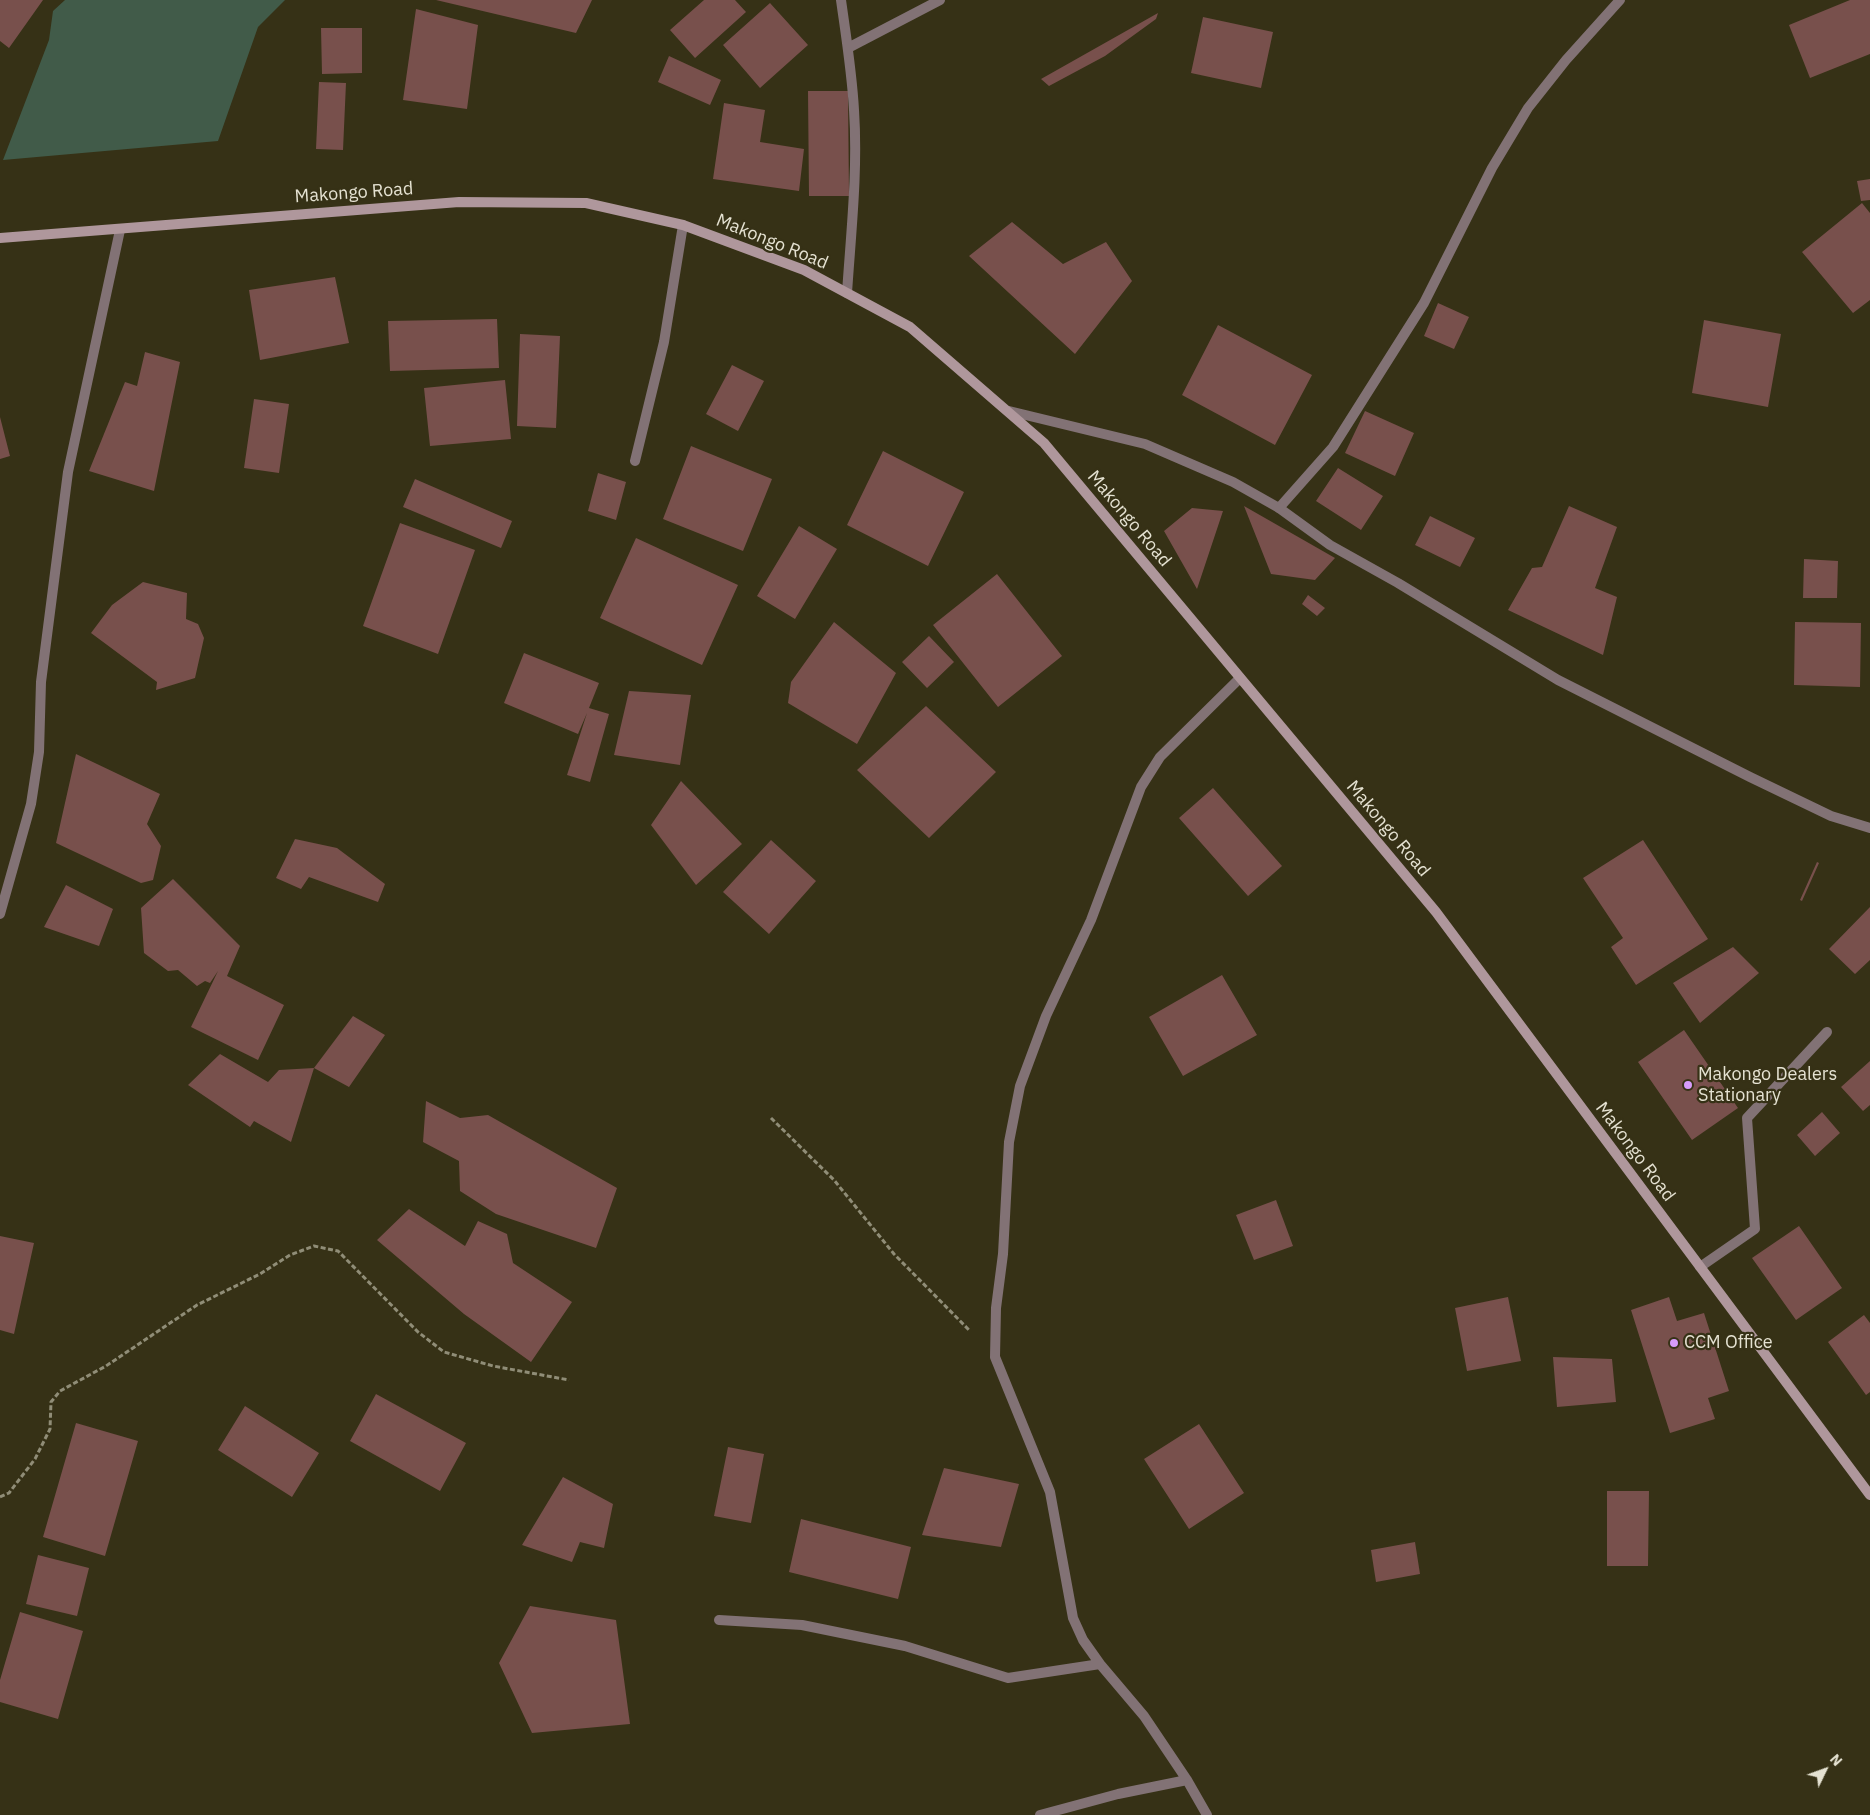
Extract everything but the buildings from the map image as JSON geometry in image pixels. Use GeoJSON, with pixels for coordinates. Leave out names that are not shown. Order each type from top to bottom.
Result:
{"type":"FeatureCollection","features":[{"type":"Feature","properties":{"kind":"street"},"geometry":{"type":"LineString","coordinates":[[840,0],[848,48],[854,110],[855,173],[847,293]]}},
{"type":"Feature","properties":{"kind":"street"},"geometry":{"type":"LineString","coordinates":[[848,48],[940,0]]}},
{"type":"Feature","properties":{"kind":"street"},"geometry":{"type":"LineString","coordinates":[[1279,508],[1334,447],[1424,303],[1492,168],[1528,108],[1566,60],[1620,0]]}},
{"type":"Feature","properties":{"kind":"street","name":"Makongo Road"},"geometry":{"type":"LineString","coordinates":[[0,238],[120,230],[310,212],[459,202],[586,203],[683,225],[804,270],[910,327],[1044,443],[1436,912],[1870,1495]]}},
{"type":"Feature","properties":{"kind":"street"},"geometry":{"type":"LineString","coordinates":[[635,461],[664,342],[683,225]]}},
{"type":"Feature","properties":{"kind":"street"},"geometry":{"type":"LineString","coordinates":[[0,914],[31,804],[38,752],[41,682],[68,472],[120,230]]}},
{"type":"Feature","properties":{"kind":"street"},"geometry":{"type":"LineString","coordinates":[[1009,411],[1145,444],[1233,482],[1279,508],[1330,545],[1558,680],[1831,816],[1870,828]]}},
{"type":"Feature","properties":{"kind":"street"},"geometry":{"type":"LineString","coordinates":[[1207,1815],[1187,1780],[1144,1716],[1100,1664],[1083,1640],[1073,1618],[1050,1492],[995,1357],[996,1308],[1003,1254],[1008,1142],[1020,1086],[1046,1016],[1091,920],[1141,787],[1160,757],[1240,678]]}},
{"type":"Feature","properties":{"kind":"street"},"geometry":{"type":"LineString","coordinates":[[1700,1268],[1755,1230],[1747,1118],[1828,1032]]}},
{"type":"Feature","properties":{"kind":"street"},"geometry":{"type":"LineString","coordinates":[[719,1620],[812,1626],[905,1646],[1008,1678],[1100,1664]]}},
{"type":"Feature","properties":{"kind":"street"},"geometry":{"type":"LineString","coordinates":[[1040,1815],[1118,1794],[1187,1780]]}},
{"type":"Feature","properties":{"kind":"path"},"geometry":{"type":"LineString","coordinates":[[771,1118],[834,1180],[894,1254],[995,1357]]}},
{"type":"Feature","properties":{"kind":"path"},"geometry":{"type":"LineString","coordinates":[[0,1496],[9,1493],[35,1459],[50,1429],[51,1402],[60,1391],[106,1366],[197,1306],[260,1274],[290,1254],[314,1246],[338,1251],[418,1332],[444,1352],[493,1366],[569,1380]]}},
{"type":"Feature","properties":{"kind":"green space"},"geometry":{"type":"Polygon","coordinates":[[[65,0],[285,0],[258,27],[218,141],[3,160],[49,40],[53,11],[65,0]]]}},
{"type":"Feature","properties":{"kind":"place","name":"Makongo Dealers Stationary"},"geometry":{"type":"Point","coordinates":[1688,1085]}},
{"type":"Feature","properties":{"kind":"place","name":"CCM Office"},"geometry":{"type":"Point","coordinates":[1674,1343]}}]}
